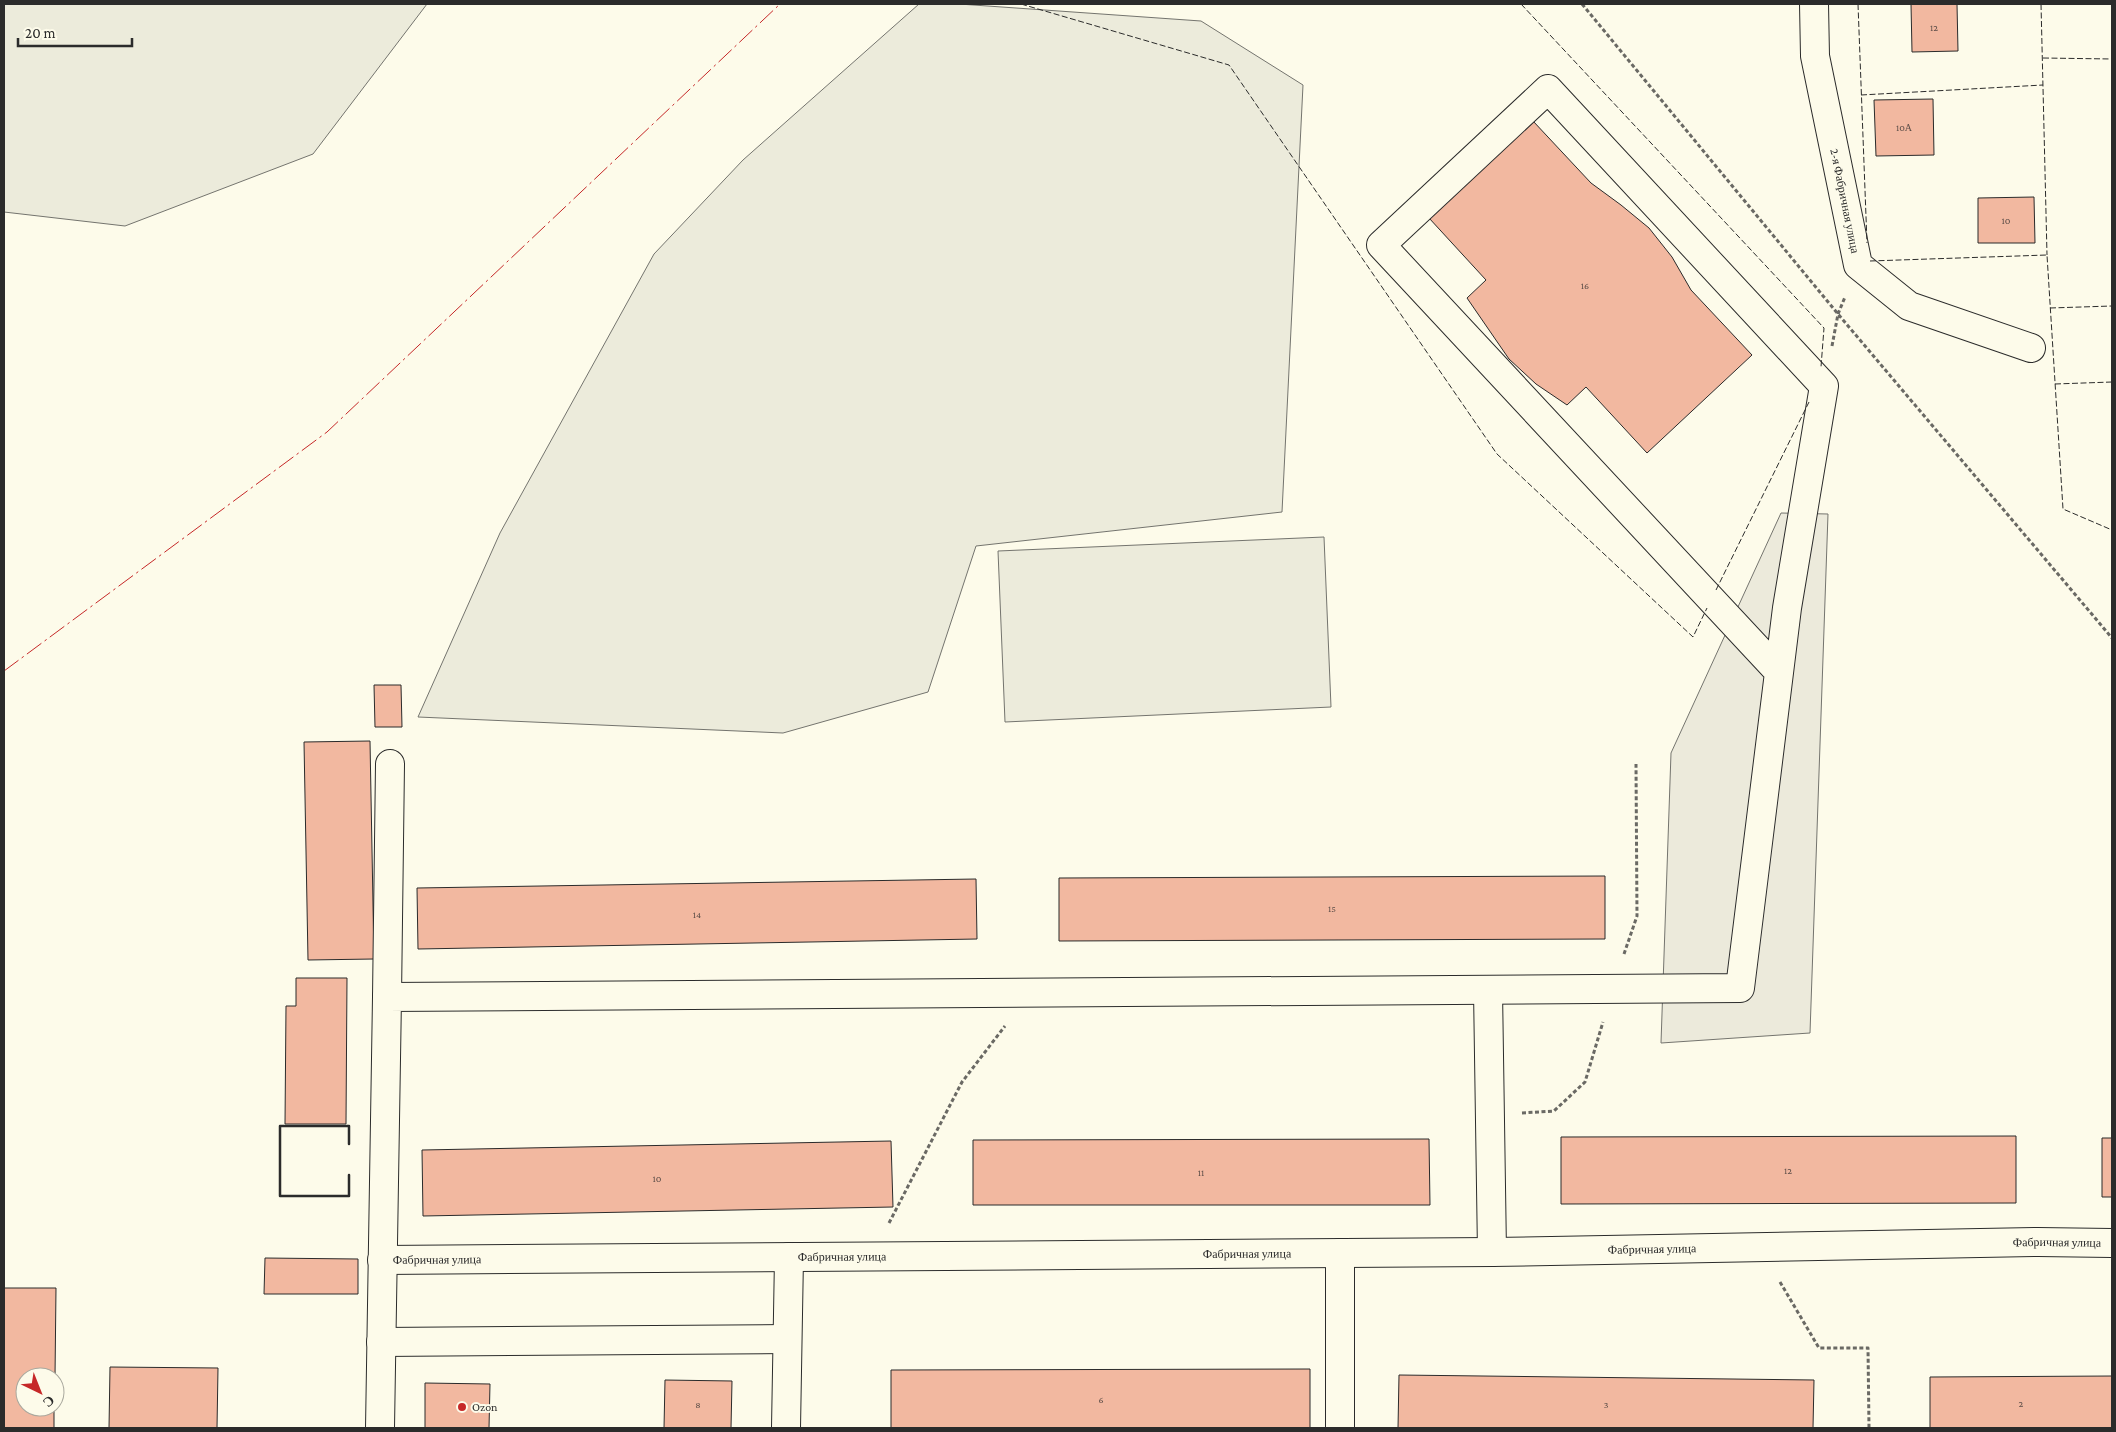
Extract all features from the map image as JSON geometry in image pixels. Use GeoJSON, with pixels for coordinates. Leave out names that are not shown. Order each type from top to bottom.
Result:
{"type":"FeatureCollection","features":[{"type":"Feature","properties":{"kind":"street","name":"2-я Фабричная улица"},"geometry":{"type":"LineString","coordinates":[[1814,4],[1815,56],[1858,265],[1909,306],[2031,348]]}},
{"type":"Feature","properties":{"kind":"street"},"geometry":{"type":"LineString","coordinates":[[387,997],[1740,988],[1787,608],[1824,386],[1548,89],[1381,245],[1779,672]]}},
{"type":"Feature","properties":{"kind":"street"},"geometry":{"type":"LineString","coordinates":[[380,1428],[390,764]]}},
{"type":"Feature","properties":{"kind":"street"},"geometry":{"type":"LineString","coordinates":[[1488,990],[1492,1252]]}},
{"type":"Feature","properties":{"kind":"street","name":"Фабричная улица"},"geometry":{"type":"LineString","coordinates":[[382,1260],[1492,1252],[2038,1242],[2112,1243]]}},
{"type":"Feature","properties":{"kind":"street"},"geometry":{"type":"LineString","coordinates":[[1340,1253],[1340,1428]]}},
{"type":"Feature","properties":{"kind":"street"},"geometry":{"type":"LineString","coordinates":[[786,1428],[789,1257]]}},
{"type":"Feature","properties":{"kind":"street"},"geometry":{"type":"LineString","coordinates":[[381,1342],[787,1339]]}},
{"type":"Feature","properties":{"kind":"path"},"geometry":{"type":"LineString","coordinates":[[1582,4],[1838,314],[2112,638]]}},
{"type":"Feature","properties":{"kind":"path"},"geometry":{"type":"LineString","coordinates":[[872,1256],[962,1082],[1034,993]]}},
{"type":"Feature","properties":{"kind":"path"},"geometry":{"type":"LineString","coordinates":[[1759,1247],[1819,1348],[1868,1348],[1869,1428]]}},
{"type":"Feature","properties":{"kind":"shaded area"},"geometry":{"type":"Polygon","coordinates":[[[4,4],[427,4],[313,154],[125,226],[4,212],[4,4]]]}},
{"type":"Feature","properties":{"kind":"shaded area"},"geometry":{"type":"Polygon","coordinates":[[[919,4],[959,4],[1201,21],[1303,85],[1282,512],[976,546],[928,692],[783,733],[418,717],[500,533],[654,254],[743,160],[919,4]]]}},
{"type":"Feature","properties":{"kind":"shaded area"},"geometry":{"type":"Polygon","coordinates":[[[1781,513],[1828,514],[1810,1033],[1661,1043],[1671,753],[1781,513]]]}},
{"type":"Feature","properties":{"kind":"shaded area"},"geometry":{"type":"Polygon","coordinates":[[[1324,537],[1331,707],[1005,722],[998,551],[1324,537]]]}},
{"type":"Feature","properties":{"kind":"building"},"geometry":{"type":"Polygon","coordinates":[[[1911,4],[1957,4],[1958,51],[1912,52],[1911,4]]]}},
{"type":"Feature","properties":{"kind":"building"},"geometry":{"type":"Polygon","coordinates":[[[1933,99],[1934,155],[1876,156],[1874,100],[1933,99]]]}},
{"type":"Feature","properties":{"kind":"building"},"geometry":{"type":"Polygon","coordinates":[[[1533,121],[1591,183],[1649,228],[1672,257],[1691,290],[1752,355],[1647,453],[1586,387],[1567,405],[1536,384],[1509,359],[1467,298],[1486,280],[1429,218],[1533,121]]]}},
{"type":"Feature","properties":{"kind":"building"},"geometry":{"type":"Polygon","coordinates":[[[2034,197],[2035,243],[1978,243],[1978,198],[2034,197]]]}},
{"type":"Feature","properties":{"kind":"building"},"geometry":{"type":"Polygon","coordinates":[[[374,685],[401,685],[402,727],[375,727],[374,685]]]}},
{"type":"Feature","properties":{"kind":"building"},"geometry":{"type":"Polygon","coordinates":[[[370,741],[374,959],[308,960],[304,742],[370,741]]]}},
{"type":"Feature","properties":{"kind":"building"},"geometry":{"type":"Polygon","coordinates":[[[1605,876],[1605,939],[1059,941],[1059,878],[1605,876]]]}},
{"type":"Feature","properties":{"kind":"building"},"geometry":{"type":"Polygon","coordinates":[[[976,879],[977,939],[418,949],[417,888],[976,879]]]}},
{"type":"Feature","properties":{"kind":"building"},"geometry":{"type":"Polygon","coordinates":[[[296,978],[347,978],[346,1124],[285,1124],[286,1006],[296,1006],[296,978]]]}},
{"type":"Feature","properties":{"kind":"building"},"geometry":{"type":"Polygon","coordinates":[[[2016,1136],[2016,1203],[1561,1204],[1561,1137],[2016,1136]]]}},
{"type":"Feature","properties":{"kind":"building"},"geometry":{"type":"Polygon","coordinates":[[[2102,1138],[2112,1138],[2112,1197],[2102,1197],[2102,1138]]]}},
{"type":"Feature","properties":{"kind":"building"},"geometry":{"type":"Polygon","coordinates":[[[1429,1139],[1430,1205],[973,1205],[973,1140],[1429,1139]]]}},
{"type":"Feature","properties":{"kind":"building"},"geometry":{"type":"Polygon","coordinates":[[[891,1141],[893,1207],[423,1216],[422,1150],[891,1141]]]}},
{"type":"Feature","properties":{"kind":"building"},"geometry":{"type":"Polygon","coordinates":[[[265,1258],[358,1259],[358,1294],[264,1294],[265,1258]]]}},
{"type":"Feature","properties":{"kind":"building"},"geometry":{"type":"Polygon","coordinates":[[[4,1288],[56,1288],[55,1367],[15,1367],[15,1417],[54,1417],[54,1428],[4,1428],[4,1288]]]}},
{"type":"Feature","properties":{"kind":"building"},"geometry":{"type":"Polygon","coordinates":[[[110,1367],[218,1368],[217,1428],[109,1428],[110,1367]]]}},
{"type":"Feature","properties":{"kind":"building"},"geometry":{"type":"Polygon","coordinates":[[[1310,1369],[1310,1428],[891,1428],[891,1370],[1310,1369]]]}},
{"type":"Feature","properties":{"kind":"building"},"geometry":{"type":"Polygon","coordinates":[[[1399,1375],[1814,1380],[1813,1428],[1398,1428],[1399,1375]]]}},
{"type":"Feature","properties":{"kind":"building"},"geometry":{"type":"Polygon","coordinates":[[[2112,1376],[2112,1428],[1930,1428],[1930,1377],[2112,1376]]]}},
{"type":"Feature","properties":{"kind":"building"},"geometry":{"type":"Polygon","coordinates":[[[665,1380],[732,1381],[731,1428],[664,1428],[665,1380]]]}},
{"type":"Feature","properties":{"kind":"building"},"geometry":{"type":"Polygon","coordinates":[[[425,1383],[490,1384],[489,1428],[425,1428],[425,1383]]]}},
{"type":"Feature","properties":{"kind":"fence"},"geometry":{"type":"LineString","coordinates":[[1021,4],[1229,65],[1497,454],[1693,637],[1707,608]]}},
{"type":"Feature","properties":{"kind":"fence"},"geometry":{"type":"LineString","coordinates":[[1521,4],[1824,328],[1821,367]]}},
{"type":"Feature","properties":{"kind":"fence"},"geometry":{"type":"LineString","coordinates":[[1858,4],[1867,243]]}},
{"type":"Feature","properties":{"kind":"fence"},"geometry":{"type":"LineString","coordinates":[[2041,4],[2047,255]]}},
{"type":"Feature","properties":{"kind":"fence"},"geometry":{"type":"LineString","coordinates":[[2043,58],[2112,59]]}},
{"type":"Feature","properties":{"kind":"fence"},"geometry":{"type":"LineString","coordinates":[[1861,95],[2043,85]]}},
{"type":"Feature","properties":{"kind":"fence"},"geometry":{"type":"LineString","coordinates":[[1870,261],[2047,255],[2063,509],[2112,530]]}},
{"type":"Feature","properties":{"kind":"fence"},"geometry":{"type":"LineString","coordinates":[[2050,308],[2112,306]]}},
{"type":"Feature","properties":{"kind":"fence"},"geometry":{"type":"LineString","coordinates":[[2055,384],[2112,382]]}},
{"type":"Feature","properties":{"kind":"fence"},"geometry":{"type":"LineString","coordinates":[[1716,590],[1809,402]]}},
{"type":"Feature","properties":{"kind":"wall"},"geometry":{"type":"LineString","coordinates":[[349,1144],[349,1126],[280,1126],[280,1196],[349,1196],[349,1175]]}},
{"type":"Feature","properties":{"kind":"power"},"geometry":{"type":"LineString","coordinates":[[4,671],[327,432],[780,4]]}},
{"type":"Feature","properties":{"kind":"place","name":"Ozon"},"geometry":{"type":"Point","coordinates":[462,1407]}}]}
